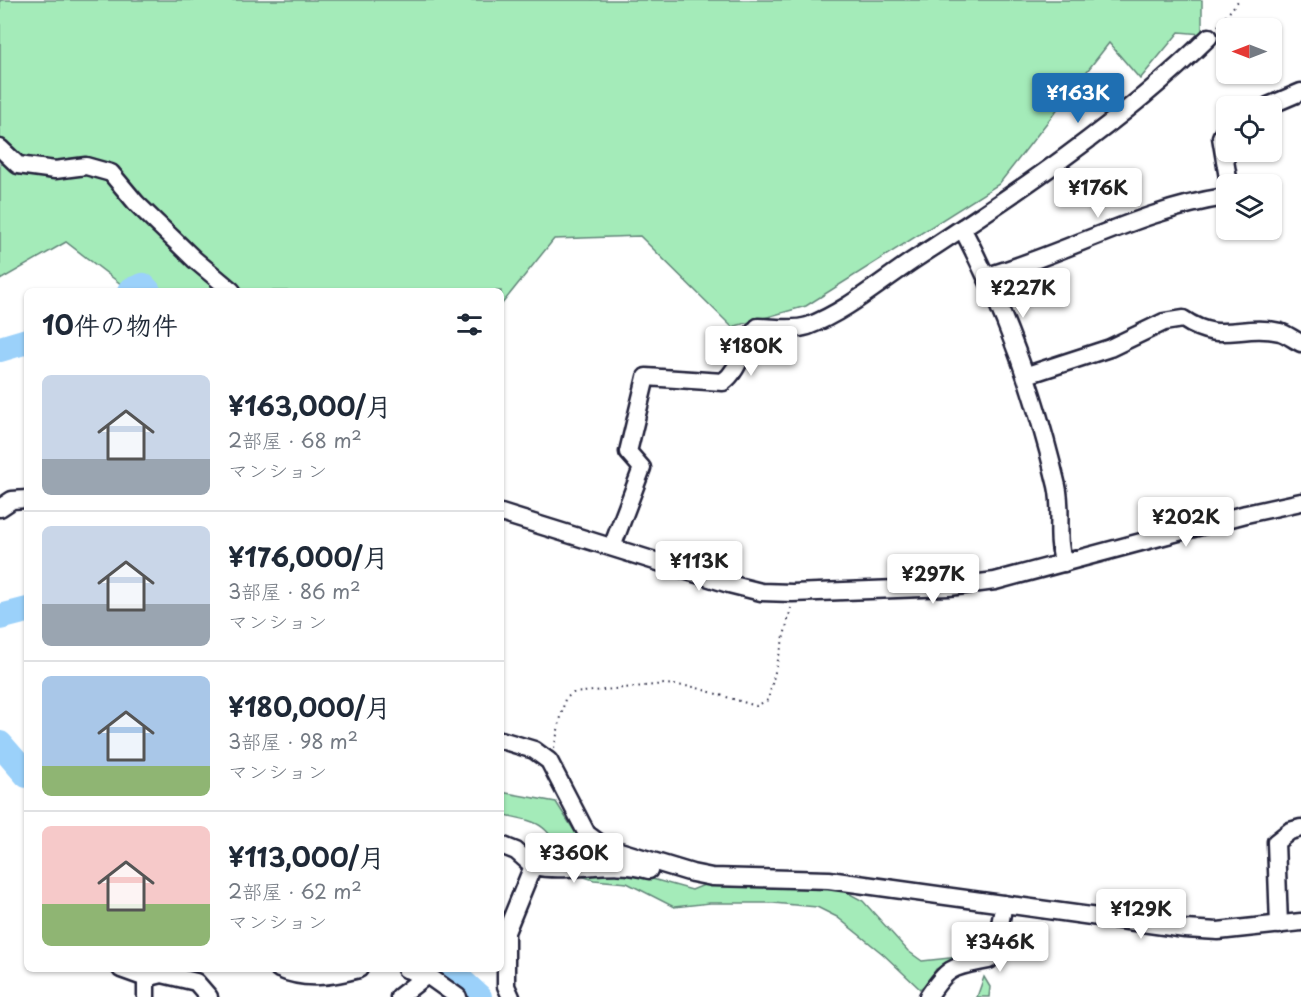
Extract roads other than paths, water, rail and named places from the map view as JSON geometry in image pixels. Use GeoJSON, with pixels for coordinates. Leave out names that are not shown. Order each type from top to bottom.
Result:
{"type":"FeatureCollection","features":[{"type":"Feature","properties":{"kind":"street"},"geometry":{"type":"LineString","coordinates":[[612,547],[642,468],[628,452],[646,377],[723,382],[734,374],[748,337],[758,327],[807,326],[845,305],[962,228],[1168,78],[1209,37]]}},
{"type":"Feature","properties":{"kind":"street"},"geometry":{"type":"LineString","coordinates":[[1282,100],[1301,92]]}},
{"type":"Feature","properties":{"kind":"street"},"geometry":{"type":"LineString","coordinates":[[0,148],[18,165],[55,170],[86,166],[111,173],[136,204],[228,288]]}},
{"type":"Feature","properties":{"kind":"street"},"geometry":{"type":"LineString","coordinates":[[987,276],[1032,263],[1187,202],[1216,198]]}},
{"type":"Feature","properties":{"kind":"street"},"geometry":{"type":"LineString","coordinates":[[962,228],[987,276],[1027,375],[1058,489],[1060,551],[1064,563]]}},
{"type":"Feature","properties":{"kind":"street"},"geometry":{"type":"LineString","coordinates":[[1027,375],[1110,348],[1164,322],[1183,319],[1198,329],[1214,333],[1282,332],[1301,343]]}},
{"type":"Feature","properties":{"kind":"street"},"geometry":{"type":"LineString","coordinates":[[0,508],[12,500],[24,499]]}},
{"type":"Feature","properties":{"kind":"street"},"geometry":{"type":"LineString","coordinates":[[504,514],[761,592],[792,593],[949,587],[994,581],[1246,513],[1301,502]]}},
{"type":"Feature","properties":{"kind":"street"},"geometry":{"type":"LineString","coordinates":[[504,741],[534,750],[549,761],[587,834],[603,846],[692,873],[712,877],[829,880],[1185,929],[1218,931],[1301,922]]}},
{"type":"Feature","properties":{"kind":"street"},"geometry":{"type":"LineString","coordinates":[[1279,925],[1276,842],[1290,831],[1301,828]]}},
{"type":"Feature","properties":{"kind":"street"},"geometry":{"type":"LineString","coordinates":[[504,846],[516,851],[533,866],[547,869],[601,864],[632,865],[684,881],[692,873]]}},
{"type":"Feature","properties":{"kind":"street"},"geometry":{"type":"LineString","coordinates":[[511,997],[506,986],[506,932],[533,866]]}},
{"type":"Feature","properties":{"kind":"street"},"geometry":{"type":"LineString","coordinates":[[928,997],[942,976],[952,967],[989,960],[995,950],[1004,904]]}},
{"type":"Feature","properties":{"kind":"street"},"geometry":{"type":"LineString","coordinates":[[129,972],[146,978],[162,974],[196,982],[209,997]]}},
{"type":"Feature","properties":{"kind":"street"},"geometry":{"type":"LineString","coordinates":[[287,972],[298,976],[322,977],[345,972]]}},
{"type":"Feature","properties":{"kind":"street"},"geometry":{"type":"LineString","coordinates":[[416,972],[427,975],[458,997]]}},
{"type":"Feature","properties":{"kind":"street"},"geometry":{"type":"LineString","coordinates":[[399,997],[427,975]]}},
{"type":"Feature","properties":{"kind":"street"},"geometry":{"type":"LineString","coordinates":[[146,978],[146,997]]}},
{"type":"Feature","properties":{"kind":"waterway"},"geometry":{"type":"LineString","coordinates":[[138,288],[143,286],[145,288]]}},
{"type":"Feature","properties":{"kind":"waterway"},"geometry":{"type":"LineString","coordinates":[[0,349],[24,342]]}},
{"type":"Feature","properties":{"kind":"waterway"},"geometry":{"type":"LineString","coordinates":[[0,617],[24,611]]}},
{"type":"Feature","properties":{"kind":"waterway"},"geometry":{"type":"LineString","coordinates":[[0,744],[24,772]]}},
{"type":"Feature","properties":{"kind":"waterway"},"geometry":{"type":"LineString","coordinates":[[447,972],[457,977],[479,997]]}}]}
